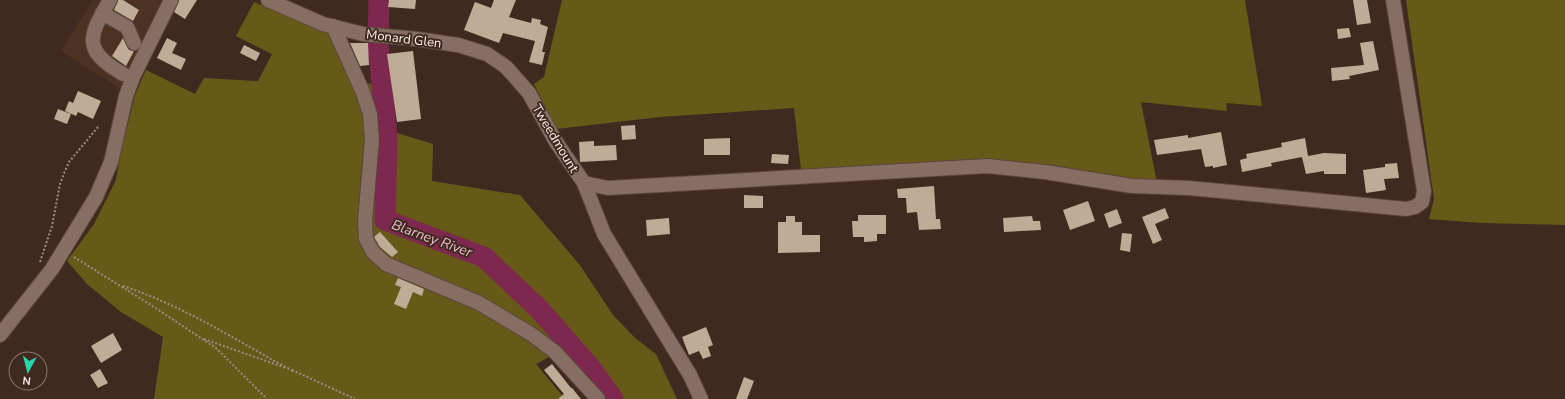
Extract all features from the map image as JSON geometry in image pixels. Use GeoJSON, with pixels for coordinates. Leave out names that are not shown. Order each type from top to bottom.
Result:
{"type":"FeatureCollection","features":[{"type":"Feature","properties":{"kind":"street"},"geometry":{"type":"LineString","coordinates":[[110,0],[93,32],[94,48],[106,64],[123,74]]}},
{"type":"Feature","properties":{"kind":"street"},"geometry":{"type":"LineString","coordinates":[[0,335],[52,269],[106,178],[126,96],[133,77],[171,0]]}},
{"type":"Feature","properties":{"kind":"street","name":"Monard Glen"},"geometry":{"type":"LineString","coordinates":[[268,0],[333,26],[364,34],[445,42],[481,51],[506,66],[528,93]]}},
{"type":"Feature","properties":{"kind":"street"},"geometry":{"type":"LineString","coordinates":[[584,183],[608,188],[987,166],[1045,172],[1132,186],[1190,188],[1406,209],[1415,207],[1422,202],[1424,191],[1393,0]]}},
{"type":"Feature","properties":{"kind":"street"},"geometry":{"type":"LineString","coordinates":[[102,13],[126,27],[134,42]]}},
{"type":"Feature","properties":{"kind":"street"},"geometry":{"type":"LineString","coordinates":[[333,26],[362,90],[370,114],[372,140],[365,221],[366,239],[373,252],[386,264],[479,304],[531,334],[555,352],[598,399]]}},
{"type":"Feature","properties":{"kind":"street","name":"Tweedmount"},"geometry":{"type":"LineString","coordinates":[[528,93],[556,142],[584,183],[604,234],[690,374],[701,399]]}},
{"type":"Feature","properties":{"kind":"path"},"geometry":{"type":"LineString","coordinates":[[40,263],[52,226],[60,184],[65,171],[69,162],[98,127]]}},
{"type":"Feature","properties":{"kind":"path"},"geometry":{"type":"LineString","coordinates":[[62,251],[120,286],[216,348],[267,399]]}},
{"type":"Feature","properties":{"kind":"path"},"geometry":{"type":"LineString","coordinates":[[120,286],[150,295],[194,315],[293,371]]}},
{"type":"Feature","properties":{"kind":"path"},"geometry":{"type":"LineString","coordinates":[[200,337],[293,371],[355,399]]}},
{"type":"Feature","properties":{"kind":"shaded area"},"geometry":{"type":"Polygon","coordinates":[[[93,0],[167,0],[124,91],[61,51],[93,0]]]}},
{"type":"Feature","properties":{"kind":"shaded area"},"geometry":{"type":"Polygon","coordinates":[[[562,0],[1245,0],[1262,106],[1226,103],[1227,111],[1141,102],[1158,188],[1045,172],[801,170],[794,108],[660,117],[556,129],[534,84],[544,77],[562,0]]]}},
{"type":"Feature","properties":{"kind":"shaded area"},"geometry":{"type":"Polygon","coordinates":[[[1406,0],[1565,0],[1565,225],[1481,223],[1429,219],[1434,199],[1406,0]]]}},
{"type":"Feature","properties":{"kind":"shaded area"},"geometry":{"type":"Polygon","coordinates":[[[254,2],[261,5],[261,3],[329,30],[350,79],[388,88],[394,132],[433,144],[432,181],[520,195],[579,264],[613,315],[635,338],[656,354],[677,399],[604,399],[560,351],[536,364],[565,399],[154,399],[163,337],[121,312],[87,284],[67,261],[94,224],[116,180],[121,151],[135,95],[146,70],[195,94],[204,78],[258,81],[272,54],[236,36],[254,2]]]}},
{"type":"Feature","properties":{"kind":"building"},"geometry":{"type":"Polygon","coordinates":[[[118,0],[123,0],[139,10],[133,21],[114,10],[118,0]]]}},
{"type":"Feature","properties":{"kind":"building"},"geometry":{"type":"Polygon","coordinates":[[[179,0],[197,0],[185,19],[174,12],[179,0]]]}},
{"type":"Feature","properties":{"kind":"building"},"geometry":{"type":"Polygon","coordinates":[[[389,0],[416,0],[415,9],[388,7],[389,0]]]}},
{"type":"Feature","properties":{"kind":"building"},"geometry":{"type":"Polygon","coordinates":[[[494,0],[516,0],[509,17],[531,23],[532,18],[541,20],[540,24],[548,27],[542,52],[545,52],[542,65],[529,62],[535,41],[503,33],[499,43],[464,30],[475,2],[491,8],[494,0]]]}},
{"type":"Feature","properties":{"kind":"building"},"geometry":{"type":"Polygon","coordinates":[[[1353,0],[1367,0],[1371,23],[1357,25],[1353,0]]]}},
{"type":"Feature","properties":{"kind":"building"},"geometry":{"type":"Polygon","coordinates":[[[1349,28],[1351,37],[1338,39],[1337,29],[1349,28]]]}},
{"type":"Feature","properties":{"kind":"building"},"geometry":{"type":"Polygon","coordinates":[[[123,38],[129,50],[134,51],[126,66],[112,56],[123,38]]]}},
{"type":"Feature","properties":{"kind":"building"},"geometry":{"type":"Polygon","coordinates":[[[167,38],[177,43],[172,53],[186,59],[181,70],[157,58],[167,38]]]}},
{"type":"Feature","properties":{"kind":"building"},"geometry":{"type":"Polygon","coordinates":[[[1373,41],[1379,70],[1349,76],[1350,79],[1332,81],[1331,68],[1364,65],[1360,43],[1373,41]]]}},
{"type":"Feature","properties":{"kind":"building"},"geometry":{"type":"Polygon","coordinates":[[[350,43],[368,43],[369,65],[360,66],[350,43]]]}},
{"type":"Feature","properties":{"kind":"building"},"geometry":{"type":"Polygon","coordinates":[[[244,45],[260,53],[256,61],[240,53],[244,45]]]}},
{"type":"Feature","properties":{"kind":"building"},"geometry":{"type":"Polygon","coordinates":[[[413,51],[421,119],[397,122],[387,54],[413,51]]]}},
{"type":"Feature","properties":{"kind":"building"},"geometry":{"type":"Polygon","coordinates":[[[78,91],[101,101],[93,119],[78,112],[76,116],[65,111],[69,101],[73,103],[78,91]]]}},
{"type":"Feature","properties":{"kind":"building"},"geometry":{"type":"Polygon","coordinates":[[[58,109],[71,114],[67,124],[54,119],[58,109]]]}},
{"type":"Feature","properties":{"kind":"building"},"geometry":{"type":"Polygon","coordinates":[[[635,125],[636,139],[622,140],[621,126],[635,125]]]}},
{"type":"Feature","properties":{"kind":"building"},"geometry":{"type":"Polygon","coordinates":[[[1221,132],[1227,165],[1213,168],[1213,166],[1205,167],[1201,149],[1157,155],[1154,140],[1188,135],[1188,138],[1221,132]]]}},
{"type":"Feature","properties":{"kind":"building"},"geometry":{"type":"Polygon","coordinates":[[[730,138],[730,155],[704,155],[704,139],[730,138]]]}},
{"type":"Feature","properties":{"kind":"building"},"geometry":{"type":"Polygon","coordinates":[[[1305,138],[1308,156],[1324,153],[1346,154],[1346,174],[1324,174],[1324,171],[1306,174],[1302,157],[1271,163],[1272,166],[1242,172],[1240,160],[1247,158],[1246,154],[1282,147],[1281,143],[1305,138]]]}},
{"type":"Feature","properties":{"kind":"building"},"geometry":{"type":"Polygon","coordinates":[[[594,141],[594,146],[616,145],[617,160],[580,162],[579,142],[594,141]]]}},
{"type":"Feature","properties":{"kind":"building"},"geometry":{"type":"Polygon","coordinates":[[[772,154],[789,155],[788,164],[771,163],[772,154]]]}},
{"type":"Feature","properties":{"kind":"building"},"geometry":{"type":"Polygon","coordinates":[[[1397,163],[1399,178],[1384,179],[1386,190],[1366,193],[1363,170],[1385,167],[1385,164],[1397,163]]]}},
{"type":"Feature","properties":{"kind":"building"},"geometry":{"type":"Polygon","coordinates":[[[934,186],[936,219],[940,219],[941,229],[919,230],[917,212],[907,213],[906,198],[898,198],[897,189],[934,186]]]}},
{"type":"Feature","properties":{"kind":"building"},"geometry":{"type":"Polygon","coordinates":[[[744,195],[763,196],[763,208],[744,208],[744,195]]]}},
{"type":"Feature","properties":{"kind":"building"},"geometry":{"type":"Polygon","coordinates":[[[1088,201],[1095,221],[1070,230],[1063,210],[1088,201]]]}},
{"type":"Feature","properties":{"kind":"building"},"geometry":{"type":"Polygon","coordinates":[[[1165,208],[1169,218],[1155,224],[1162,240],[1153,244],[1142,217],[1165,208]]]}},
{"type":"Feature","properties":{"kind":"building"},"geometry":{"type":"Polygon","coordinates":[[[1117,209],[1122,223],[1109,228],[1104,214],[1117,209]]]}},
{"type":"Feature","properties":{"kind":"building"},"geometry":{"type":"Polygon","coordinates":[[[858,215],[886,215],[886,234],[877,234],[877,241],[864,242],[864,237],[853,237],[852,221],[858,221],[858,215]]]}},
{"type":"Feature","properties":{"kind":"building"},"geometry":{"type":"Polygon","coordinates":[[[786,216],[795,216],[795,222],[802,222],[802,235],[820,235],[820,252],[778,253],[778,222],[786,222],[786,216]]]}},
{"type":"Feature","properties":{"kind":"building"},"geometry":{"type":"Polygon","coordinates":[[[1032,216],[1033,221],[1040,221],[1041,230],[1004,232],[1003,218],[1032,216]]]}},
{"type":"Feature","properties":{"kind":"building"},"geometry":{"type":"Polygon","coordinates":[[[669,218],[670,234],[647,236],[646,220],[669,218]]]}},
{"type":"Feature","properties":{"kind":"building"},"geometry":{"type":"Polygon","coordinates":[[[380,232],[398,252],[392,257],[380,247],[374,237],[380,232]]]}},
{"type":"Feature","properties":{"kind":"building"},"geometry":{"type":"Polygon","coordinates":[[[1122,233],[1132,234],[1130,252],[1120,250],[1122,233]]]}},
{"type":"Feature","properties":{"kind":"building"},"geometry":{"type":"Polygon","coordinates":[[[398,278],[424,289],[422,296],[413,292],[406,309],[394,304],[401,287],[395,285],[398,278]]]}},
{"type":"Feature","properties":{"kind":"building"},"geometry":{"type":"Polygon","coordinates":[[[706,327],[713,345],[708,347],[711,356],[703,359],[699,351],[689,355],[682,337],[706,327]]]}},
{"type":"Feature","properties":{"kind":"building"},"geometry":{"type":"Polygon","coordinates":[[[113,333],[122,350],[101,363],[91,346],[113,333]]]}},
{"type":"Feature","properties":{"kind":"building"},"geometry":{"type":"Polygon","coordinates":[[[552,364],[581,399],[558,399],[564,394],[544,370],[552,364]]]}},
{"type":"Feature","properties":{"kind":"building"},"geometry":{"type":"Polygon","coordinates":[[[100,369],[108,383],[98,388],[90,375],[100,369]]]}},
{"type":"Feature","properties":{"kind":"building"},"geometry":{"type":"Polygon","coordinates":[[[744,377],[754,381],[747,399],[736,399],[744,377]]]}},
{"type":"Feature","properties":{"kind":"waterway","name":"Blarney River"},"geometry":{"type":"LineString","coordinates":[[379,0],[378,44],[387,137],[385,220],[484,257],[539,309],[590,367],[613,399]]}}]}
